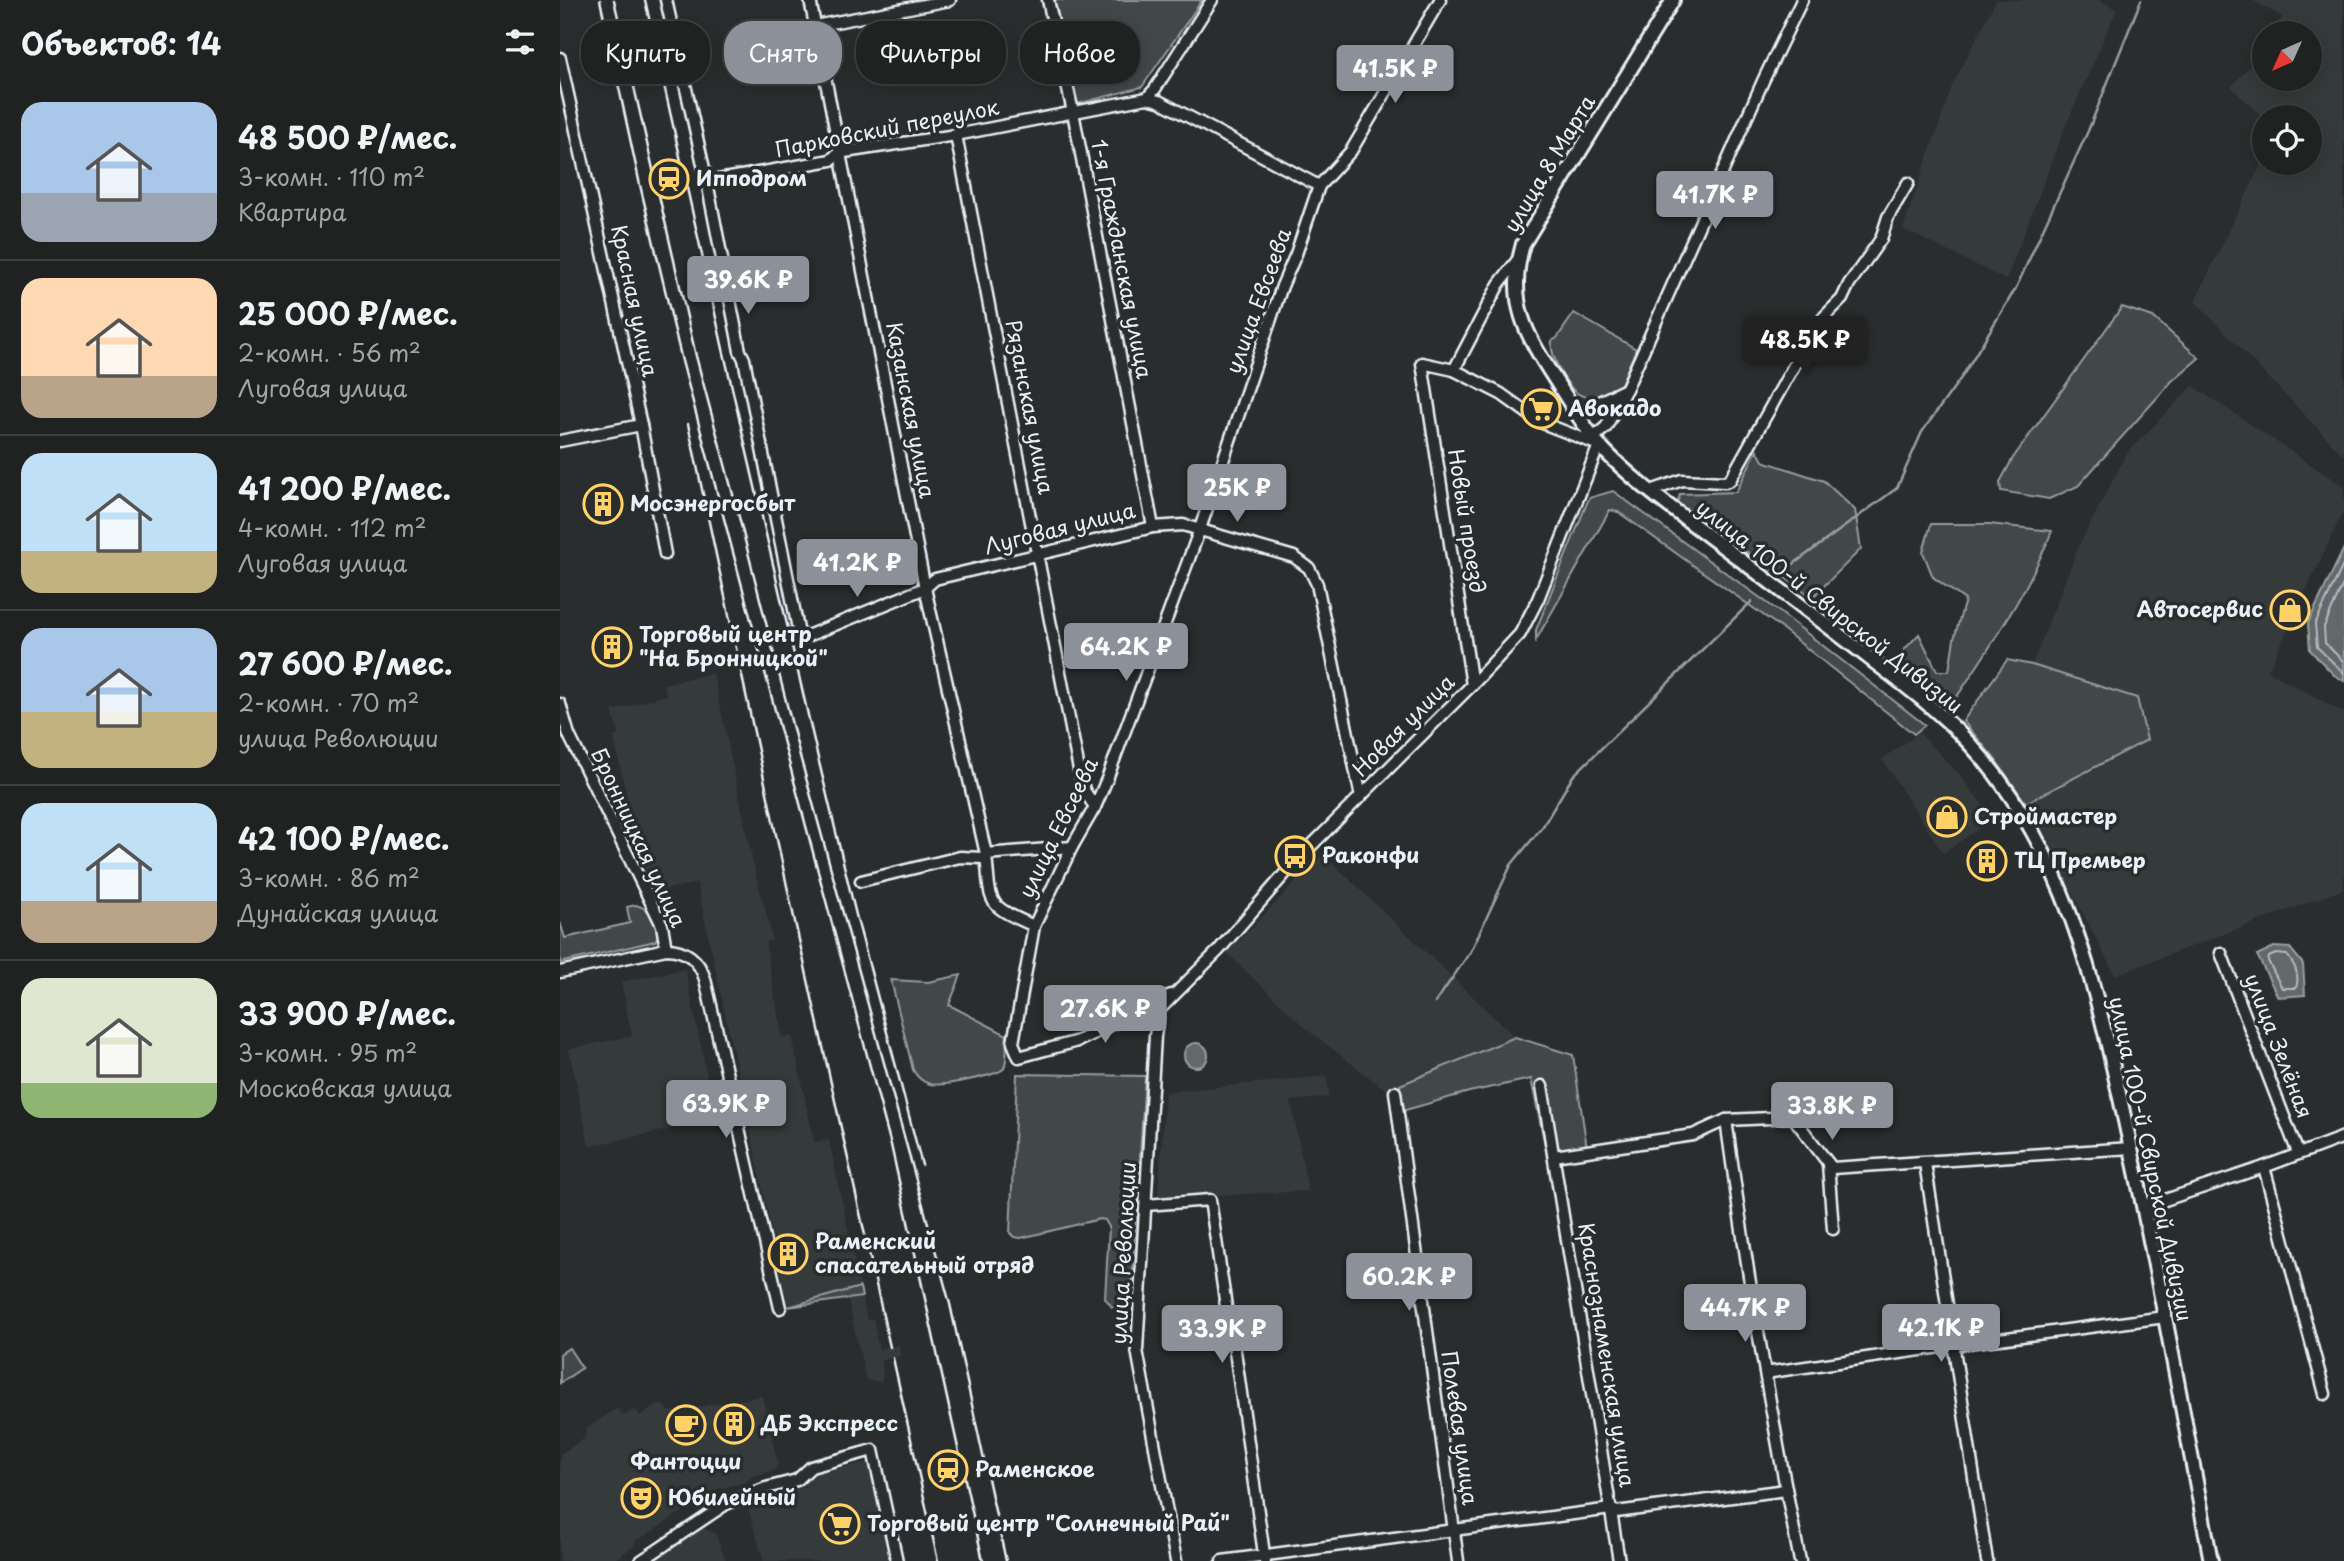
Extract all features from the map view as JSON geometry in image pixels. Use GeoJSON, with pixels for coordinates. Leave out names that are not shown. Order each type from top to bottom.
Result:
{"type":"FeatureCollection","features":[{"type":"Feature","properties":{"kind":"main road","name":"улица 8 Марта"},"geometry":{"type":"LineString","coordinates":[[1594,437],[1576,413],[1524,328],[1516,292],[1519,257],[1531,230],[1673,0]]}},
{"type":"Feature","properties":{"kind":"main road","name":"улица 100-й Свирской Дивизии"},"geometry":{"type":"LineString","coordinates":[[1594,437],[1651,491],[1900,682],[1968,741],[2035,834],[2076,930],[2115,1070],[2144,1207],[2211,1561]]}},
{"type":"Feature","properties":{"kind":"street"},"geometry":{"type":"LineString","coordinates":[[666,0],[707,182]]}},
{"type":"Feature","properties":{"kind":"street","name":"Казанская улица"},"geometry":{"type":"LineString","coordinates":[[810,0],[814,21]]}},
{"type":"Feature","properties":{"kind":"street"},"geometry":{"type":"LineString","coordinates":[[841,21],[950,0]]}},
{"type":"Feature","properties":{"kind":"street","name":"1-я Гражданская улица"},"geometry":{"type":"LineString","coordinates":[[1048,0],[1073,112],[1153,527]]}},
{"type":"Feature","properties":{"kind":"street"},"geometry":{"type":"LineString","coordinates":[[1212,0],[1147,99],[1157,100],[1319,186],[1352,151],[1440,0]]}},
{"type":"Feature","properties":{"kind":"street"},"geometry":{"type":"LineString","coordinates":[[1519,257],[1499,284],[1454,370],[1505,397],[1540,422],[1594,437],[1606,427],[1626,389],[1763,80],[1802,0]]}},
{"type":"Feature","properties":{"kind":"street","name":"Красная улица"},"geometry":{"type":"LineString","coordinates":[[560,58],[641,425],[666,554]]}},
{"type":"Feature","properties":{"kind":"street","name":"Казанская улица"},"geometry":{"type":"LineString","coordinates":[[826,84],[925,588],[986,854],[990,891],[996,906],[1003,912],[1034,926]]}},
{"type":"Feature","properties":{"kind":"street","name":"Парковский переулок"},"geometry":{"type":"LineString","coordinates":[[707,182],[831,160],[838,153],[956,135],[1147,99]]}},
{"type":"Feature","properties":{"kind":"street","name":"Рязанская улица"},"geometry":{"type":"LineString","coordinates":[[956,135],[1080,777],[1084,790],[1095,807]]}},
{"type":"Feature","properties":{"kind":"street","name":"Луговая улица"},"geometry":{"type":"LineString","coordinates":[[707,182],[800,639],[925,588],[935,579],[1153,527],[1172,524],[1200,529],[1294,557],[1313,573],[1361,797]]}},
{"type":"Feature","properties":{"kind":"street"},"geometry":{"type":"LineString","coordinates":[[1651,491],[1682,480],[1730,480],[1768,415],[1789,372],[1824,317],[1842,299],[1849,284],[1881,239],[1888,217],[1908,183]]}},
{"type":"Feature","properties":{"kind":"street","name":"улица Евсеева"},"geometry":{"type":"LineString","coordinates":[[1175,993],[1078,1041],[1019,1057],[1013,1043],[1034,926],[1072,847],[1095,807],[1200,529],[1282,286],[1319,186]]}},
{"type":"Feature","properties":{"kind":"street","name":"Новый проезд"},"geometry":{"type":"LineString","coordinates":[[1454,370],[1422,363],[1472,685]]}},
{"type":"Feature","properties":{"kind":"street"},"geometry":{"type":"LineString","coordinates":[[1576,413],[1626,389]]}},
{"type":"Feature","properties":{"kind":"street"},"geometry":{"type":"LineString","coordinates":[[560,441],[641,425]]}},
{"type":"Feature","properties":{"kind":"street","name":"Новая улица"},"geometry":{"type":"LineString","coordinates":[[1175,993],[1218,951],[1295,862],[1512,644],[1526,624],[1594,437]]}},
{"type":"Feature","properties":{"kind":"street","name":"Бронницкая улица"},"geometry":{"type":"LineString","coordinates":[[560,704],[569,734],[662,925],[666,949]]}},
{"type":"Feature","properties":{"kind":"street"},"geometry":{"type":"LineString","coordinates":[[861,881],[960,857],[983,858],[986,854],[1072,847]]}},
{"type":"Feature","properties":{"kind":"street"},"geometry":{"type":"LineString","coordinates":[[560,972],[666,949],[684,951],[696,961],[705,979],[780,1308]]}},
{"type":"Feature","properties":{"kind":"street","name":"улица Зелёная"},"geometry":{"type":"LineString","coordinates":[[2221,953],[2298,1153]]}},
{"type":"Feature","properties":{"kind":"street","name":"улица Революции"},"geometry":{"type":"LineString","coordinates":[[1175,993],[1158,1010],[1157,1015],[1137,1357],[1176,1561]]}},
{"type":"Feature","properties":{"kind":"street","name":"Краснознаменская улица"},"geometry":{"type":"LineString","coordinates":[[1542,1086],[1619,1561]]}},
{"type":"Feature","properties":{"kind":"street","name":"Полевая улица"},"geometry":{"type":"LineString","coordinates":[[1395,1092],[1458,1561]]}},
{"type":"Feature","properties":{"kind":"street"},"geometry":{"type":"LineString","coordinates":[[1554,1156],[1693,1135],[1726,1120],[1793,1117],[1832,1168],[2131,1148]]}},
{"type":"Feature","properties":{"kind":"street"},"geometry":{"type":"LineString","coordinates":[[1726,1120],[1765,1373],[1800,1561]]}},
{"type":"Feature","properties":{"kind":"street"},"geometry":{"type":"LineString","coordinates":[[2144,1207],[2344,1137]]}},
{"type":"Feature","properties":{"kind":"street"},"geometry":{"type":"LineString","coordinates":[[1828,1163],[1833,1229]]}},
{"type":"Feature","properties":{"kind":"street"},"geometry":{"type":"LineString","coordinates":[[1925,1163],[1987,1561]]}},
{"type":"Feature","properties":{"kind":"street"},"geometry":{"type":"LineString","coordinates":[[2264,1167],[2325,1394]]}},
{"type":"Feature","properties":{"kind":"street"},"geometry":{"type":"LineString","coordinates":[[1146,1205],[1210,1200],[1265,1558]]}},
{"type":"Feature","properties":{"kind":"street"},"geometry":{"type":"LineString","coordinates":[[1765,1373],[2165,1317]]}},
{"type":"Feature","properties":{"kind":"street"},"geometry":{"type":"LineString","coordinates":[[641,1561],[726,1504],[766,1488],[797,1480],[814,1466],[873,1450],[897,1561]]}},
{"type":"Feature","properties":{"kind":"street"},"geometry":{"type":"LineString","coordinates":[[1222,1561],[1265,1558],[1454,1529],[1611,1509],[1616,1511],[1786,1490]]}},
{"type":"Feature","properties":{"kind":"shaded area"},"geometry":{"type":"Polygon","coordinates":[[[1053,0],[1202,0],[1142,87],[1077,104],[1072,84],[1140,84],[1140,21],[1058,21],[1053,0]]]}},
{"type":"Feature","properties":{"kind":"shaded area"},"geometry":{"type":"Polygon","coordinates":[[[1996,0],[2099,0],[2117,9],[2063,132],[2006,280],[1903,229],[1953,84],[1996,0]]]}},
{"type":"Feature","properties":{"kind":"shaded area"},"geometry":{"type":"Polygon","coordinates":[[[2252,0],[2344,0],[2344,456],[2195,301],[2256,175],[2322,175],[2322,105],[2252,107],[2231,87],[2252,63],[2252,91],[2322,91],[2322,21],[2279,21],[2283,17],[2252,0]]]}},
{"type":"Feature","properties":{"kind":"shaded area"},"geometry":{"type":"Polygon","coordinates":[[[2122,307],[2153,317],[2199,358],[2172,381],[2078,486],[2049,499],[2001,491],[2000,482],[2013,458],[2122,307]]]}},
{"type":"Feature","properties":{"kind":"shaded area"},"geometry":{"type":"Polygon","coordinates":[[[1574,313],[1636,349],[1620,387],[1602,395],[1588,397],[1577,393],[1566,381],[1553,355],[1552,341],[1574,313]]]}},
{"type":"Feature","properties":{"kind":"shaded area"},"geometry":{"type":"Polygon","coordinates":[[[2193,386],[2344,487],[2344,510],[2268,671],[2344,713],[2344,889],[2115,975],[2026,803],[2147,740],[2137,698],[2032,665],[2079,545],[2127,453],[2193,386]]]}},
{"type":"Feature","properties":{"kind":"shaded area"},"geometry":{"type":"Polygon","coordinates":[[[1757,450],[1763,461],[1824,481],[1855,510],[1861,549],[1813,597],[1677,504],[1680,494],[1736,492],[1757,450]]]}},
{"type":"Feature","properties":{"kind":"shaded area"},"geometry":{"type":"Polygon","coordinates":[[[1613,491],[1777,610],[1925,725],[1914,734],[1780,627],[1618,512],[1610,510],[1536,640],[1536,630],[1589,498],[1613,491]]]}},
{"type":"Feature","properties":{"kind":"shaded area"},"geometry":{"type":"Polygon","coordinates":[[[1931,524],[1989,524],[2052,531],[2019,598],[1952,704],[1926,690],[1914,678],[1903,651],[1919,634],[1937,671],[1949,671],[1954,639],[1965,600],[1933,577],[1923,552],[1931,524]]]}},
{"type":"Feature","properties":{"kind":"shaded area"},"geometry":{"type":"Polygon","coordinates":[[[2007,660],[2032,665],[2137,698],[2147,740],[2026,803],[1995,759],[1963,721],[2007,660]]]}},
{"type":"Feature","properties":{"kind":"shaded area"},"geometry":{"type":"Polygon","coordinates":[[[713,673],[772,940],[765,942],[782,1037],[792,1036],[814,1142],[829,1140],[867,1320],[873,1319],[879,1349],[899,1345],[901,1356],[881,1360],[881,1382],[866,1380],[848,1300],[788,1307],[697,883],[657,891],[640,859],[614,736],[619,735],[612,711],[667,695],[663,684],[713,673]]]}},
{"type":"Feature","properties":{"kind":"shaded area"},"geometry":{"type":"Polygon","coordinates":[[[1919,733],[1959,774],[1993,819],[1943,853],[1882,759],[1919,733]]]}},
{"type":"Feature","properties":{"kind":"shaded area"},"geometry":{"type":"Polygon","coordinates":[[[1323,854],[1515,1037],[1386,1090],[1308,1030],[1227,953],[1323,854]]]}},
{"type":"Feature","properties":{"kind":"shaded area"},"geometry":{"type":"Polygon","coordinates":[[[636,905],[646,909],[655,920],[659,934],[655,941],[560,963],[560,922],[565,938],[630,923],[627,907],[636,905]]]}},
{"type":"Feature","properties":{"kind":"shaded area"},"geometry":{"type":"Polygon","coordinates":[[[685,969],[716,1120],[589,1146],[569,1049],[632,1036],[621,982],[685,969]]]}},
{"type":"Feature","properties":{"kind":"shaded area"},"geometry":{"type":"Polygon","coordinates":[[[961,975],[949,1005],[1007,1035],[1004,1068],[982,1077],[930,1084],[920,1079],[913,1070],[891,980],[928,982],[961,975]]]}},
{"type":"Feature","properties":{"kind":"shaded area"},"geometry":{"type":"Polygon","coordinates":[[[1515,1037],[1573,1055],[1587,1148],[1546,1150],[1531,1079],[1469,1092],[1402,1111],[1400,1085],[1515,1037]]]}},
{"type":"Feature","properties":{"kind":"shaded area"},"geometry":{"type":"Polygon","coordinates":[[[1017,1074],[1145,1076],[1131,1299],[1125,1307],[1112,1307],[1105,1298],[1109,1227],[1105,1220],[1021,1238],[1010,1233],[1017,1074]]]}},
{"type":"Feature","properties":{"kind":"shaded area"},"geometry":{"type":"Polygon","coordinates":[[[1327,1076],[1329,1097],[1291,1101],[1308,1191],[1158,1198],[1165,1092],[1327,1076]]]}},
{"type":"Feature","properties":{"kind":"shaded area"},"geometry":{"type":"Polygon","coordinates":[[[860,1287],[862,1297],[788,1307],[860,1287]]]}},
{"type":"Feature","properties":{"kind":"shaded area"},"geometry":{"type":"Polygon","coordinates":[[[569,1348],[582,1368],[560,1383],[560,1354],[569,1348]]]}},
{"type":"Feature","properties":{"kind":"shaded area"},"geometry":{"type":"Polygon","coordinates":[[[762,1396],[778,1463],[775,1470],[753,1476],[746,1482],[717,1489],[636,1540],[634,1546],[612,1561],[560,1561],[560,1454],[585,1438],[587,1428],[617,1408],[623,1416],[635,1409],[640,1416],[656,1406],[663,1405],[670,1412],[762,1396]]]}},
{"type":"Feature","properties":{"kind":"shaded area"},"geometry":{"type":"Polygon","coordinates":[[[869,1462],[892,1561],[764,1561],[746,1502],[805,1486],[806,1475],[869,1462]]]}},
{"type":"Feature","properties":{"kind":"shaded area"},"geometry":{"type":"Polygon","coordinates":[[[701,1528],[716,1534],[726,1561],[652,1561],[701,1528]]]}},
{"type":"Feature","properties":{"kind":"water"},"geometry":{"type":"Polygon","coordinates":[[[2344,548],[2344,681],[2334,675],[2310,650],[2308,623],[2344,548]]]}},
{"type":"Feature","properties":{"kind":"water"},"geometry":{"type":"Polygon","coordinates":[[[2274,947],[2290,948],[2303,964],[2305,995],[2278,997],[2257,955],[2274,947]]]}},
{"type":"Feature","properties":{"kind":"water"},"geometry":{"type":"Polygon","coordinates":[[[1196,1043],[1205,1046],[1208,1055],[1205,1064],[1196,1067],[1187,1064],[1184,1055],[1187,1046],[1196,1043]]]}},
{"type":"Feature","properties":{"kind":"waterway"},"geometry":{"type":"LineString","coordinates":[[1784,571],[1897,488],[1922,432],[1963,375],[2016,288],[2088,131],[2141,0]]}},
{"type":"Feature","properties":{"kind":"waterway"},"geometry":{"type":"LineString","coordinates":[[1435,1003],[1471,951],[1511,865],[1543,826],[1573,776],[1752,601]]}},
{"type":"Feature","properties":{"kind":"railway"},"geometry":{"type":"LineString","coordinates":[[600,0],[682,361],[891,1145],[983,1561]]}},
{"type":"Feature","properties":{"kind":"railway"},"geometry":{"type":"LineString","coordinates":[[614,0],[696,356],[800,756],[950,1304],[1006,1561]]}},
{"type":"Feature","properties":{"kind":"railway"},"geometry":{"type":"LineString","coordinates":[[645,0],[818,758],[922,1165]]}},
{"type":"Feature","properties":{"kind":"railway"},"geometry":{"type":"LineString","coordinates":[[688,424],[890,1347]]}},
{"type":"Feature","properties":{"kind":"railway"},"geometry":{"type":"LineString","coordinates":[[893,1358],[938,1561]]}},
{"type":"Feature","properties":{"kind":"place","name":"Ипподром"},"geometry":{"type":"Point","coordinates":[669,179]}},
{"type":"Feature","properties":{"kind":"place","name":"Авокадо"},"geometry":{"type":"Point","coordinates":[1541,409]}},
{"type":"Feature","properties":{"kind":"place","name":"Мосэнергосбыт"},"geometry":{"type":"Point","coordinates":[603,504]}},
{"type":"Feature","properties":{"kind":"place","name":"Автосервис"},"geometry":{"type":"Point","coordinates":[2290,610]}},
{"type":"Feature","properties":{"kind":"place","name":"Торговый центр \"На Бронницкой\""},"geometry":{"type":"Point","coordinates":[612,647]}},
{"type":"Feature","properties":{"kind":"place","name":"Строймастер"},"geometry":{"type":"Point","coordinates":[1947,817]}},
{"type":"Feature","properties":{"kind":"place","name":"Раконфи"},"geometry":{"type":"Point","coordinates":[1295,856]}},
{"type":"Feature","properties":{"kind":"place","name":"ТЦ Премьер"},"geometry":{"type":"Point","coordinates":[1987,861]}},
{"type":"Feature","properties":{"kind":"place","name":"Раменский спасательный отряд"},"geometry":{"type":"Point","coordinates":[788,1254]}},
{"type":"Feature","properties":{"kind":"place","name":"ДБ Экспресс"},"geometry":{"type":"Point","coordinates":[734,1424]}},
{"type":"Feature","properties":{"kind":"place","name":"Фантоцци"},"geometry":{"type":"Point","coordinates":[686,1425]}},
{"type":"Feature","properties":{"kind":"place","name":"Раменское"},"geometry":{"type":"Point","coordinates":[948,1470]}},
{"type":"Feature","properties":{"kind":"place","name":"Юбилейный"},"geometry":{"type":"Point","coordinates":[641,1498]}},
{"type":"Feature","properties":{"kind":"place","name":"Торговый центр \"Солнечный Рай\""},"geometry":{"type":"Point","coordinates":[840,1524]}}]}
